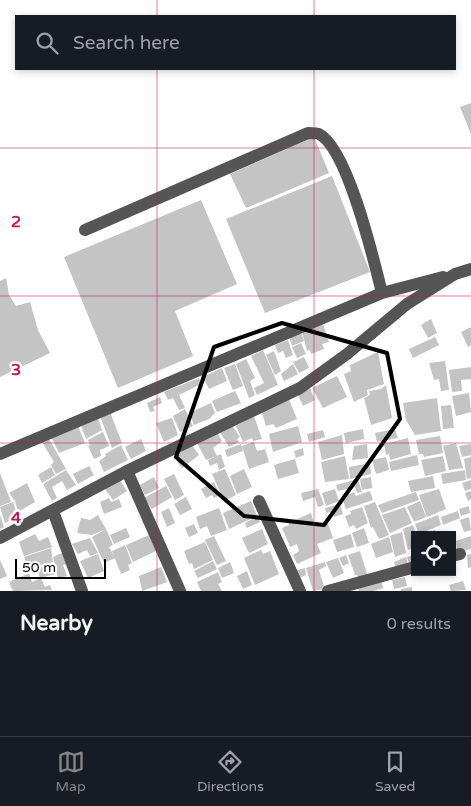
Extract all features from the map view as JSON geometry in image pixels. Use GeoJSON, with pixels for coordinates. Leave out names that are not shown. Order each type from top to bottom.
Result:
{"type":"FeatureCollection","features":[{"type":"Feature","properties":{"kind":"street"},"geometry":{"type":"LineString","coordinates":[[85,230],[308,133],[320,134],[330,146],[348,178],[369,242],[382,293]]}},
{"type":"Feature","properties":{"kind":"street"},"geometry":{"type":"LineString","coordinates":[[0,454],[382,293],[471,269]]}},
{"type":"Feature","properties":{"kind":"street"},"geometry":{"type":"LineString","coordinates":[[0,538],[127,471],[300,388],[347,354],[407,304],[455,274]]}},
{"type":"Feature","properties":{"kind":"street"},"geometry":{"type":"LineString","coordinates":[[127,471],[180,591]]}},
{"type":"Feature","properties":{"kind":"street"},"geometry":{"type":"LineString","coordinates":[[259,500],[300,591]]}},
{"type":"Feature","properties":{"kind":"street"},"geometry":{"type":"LineString","coordinates":[[53,511],[82,591]]}},
{"type":"Feature","properties":{"kind":"street"},"geometry":{"type":"LineString","coordinates":[[328,591],[411,568]]}},
{"type":"Feature","properties":{"kind":"highlighted area"},"geometry":{"type":"Polygon","coordinates":[[[282,323],[387,353],[400,419],[324,525],[244,516],[176,457],[214,347],[282,323]]]}},
{"type":"Feature","properties":{"kind":"building"},"geometry":{"type":"Polygon","coordinates":[[[471,103],[471,134],[460,107],[471,103]]]}},
{"type":"Feature","properties":{"kind":"building"},"geometry":{"type":"Polygon","coordinates":[[[314,137],[329,173],[246,208],[230,174],[314,137]]]}},
{"type":"Feature","properties":{"kind":"building"},"geometry":{"type":"Polygon","coordinates":[[[332,176],[370,272],[265,313],[226,219],[332,176]]]}},
{"type":"Feature","properties":{"kind":"building"},"geometry":{"type":"Polygon","coordinates":[[[201,200],[237,284],[175,311],[193,356],[118,388],[64,257],[201,200]]]}},
{"type":"Feature","properties":{"kind":"building"},"geometry":{"type":"Polygon","coordinates":[[[6,278],[9,295],[16,306],[30,302],[38,330],[50,353],[0,377],[0,281],[6,278]]]}},
{"type":"Feature","properties":{"kind":"building"},"geometry":{"type":"Polygon","coordinates":[[[431,319],[437,333],[428,338],[421,325],[431,319]]]}},
{"type":"Feature","properties":{"kind":"building"},"geometry":{"type":"Polygon","coordinates":[[[323,324],[329,342],[322,344],[324,349],[311,354],[310,350],[307,351],[302,332],[323,324]]]}},
{"type":"Feature","properties":{"kind":"building"},"geometry":{"type":"Polygon","coordinates":[[[471,327],[471,345],[468,347],[461,332],[471,327]]]}},
{"type":"Feature","properties":{"kind":"building"},"geometry":{"type":"Polygon","coordinates":[[[301,332],[304,341],[292,346],[289,337],[301,332]]]}},
{"type":"Feature","properties":{"kind":"building"},"geometry":{"type":"Polygon","coordinates":[[[435,337],[439,345],[413,358],[409,349],[435,337]]]}},
{"type":"Feature","properties":{"kind":"building"},"geometry":{"type":"Polygon","coordinates":[[[288,340],[293,355],[286,358],[283,351],[278,353],[275,345],[288,340]]]}},
{"type":"Feature","properties":{"kind":"building"},"geometry":{"type":"Polygon","coordinates":[[[301,343],[306,354],[297,358],[292,347],[301,343]]]}},
{"type":"Feature","properties":{"kind":"building"},"geometry":{"type":"Polygon","coordinates":[[[263,350],[278,385],[257,395],[254,388],[264,383],[251,356],[263,350]]]}},
{"type":"Feature","properties":{"kind":"building"},"geometry":{"type":"Polygon","coordinates":[[[274,351],[281,371],[275,375],[266,355],[274,351]]]}},
{"type":"Feature","properties":{"kind":"building"},"geometry":{"type":"Polygon","coordinates":[[[378,352],[384,384],[367,390],[368,395],[354,402],[344,374],[351,371],[350,365],[378,352]]]}},
{"type":"Feature","properties":{"kind":"building"},"geometry":{"type":"Polygon","coordinates":[[[304,357],[309,368],[299,373],[293,362],[304,357]]]}},
{"type":"Feature","properties":{"kind":"building"},"geometry":{"type":"Polygon","coordinates":[[[246,359],[255,378],[250,381],[255,395],[249,398],[236,364],[246,359]]]}},
{"type":"Feature","properties":{"kind":"building"},"geometry":{"type":"Polygon","coordinates":[[[445,361],[449,390],[441,391],[439,379],[434,380],[429,363],[445,361]]]}},
{"type":"Feature","properties":{"kind":"building"},"geometry":{"type":"Polygon","coordinates":[[[235,364],[243,386],[233,390],[224,368],[235,364]]]}},
{"type":"Feature","properties":{"kind":"building"},"geometry":{"type":"Polygon","coordinates":[[[293,364],[298,374],[284,381],[281,374],[293,364]]]}},
{"type":"Feature","properties":{"kind":"building"},"geometry":{"type":"Polygon","coordinates":[[[471,367],[471,379],[461,380],[462,391],[452,392],[449,370],[471,367]]]}},
{"type":"Feature","properties":{"kind":"building"},"geometry":{"type":"Polygon","coordinates":[[[222,368],[227,381],[209,389],[201,378],[222,368]]]}},
{"type":"Feature","properties":{"kind":"building"},"geometry":{"type":"Polygon","coordinates":[[[337,376],[347,397],[323,408],[312,388],[337,376]]]}},
{"type":"Feature","properties":{"kind":"building"},"geometry":{"type":"Polygon","coordinates":[[[199,378],[201,384],[179,395],[185,408],[179,410],[173,398],[168,400],[164,392],[199,378]]]}},
{"type":"Feature","properties":{"kind":"building"},"geometry":{"type":"Polygon","coordinates":[[[386,385],[392,418],[371,425],[364,398],[370,395],[369,391],[381,389],[386,385]]]}},
{"type":"Feature","properties":{"kind":"building"},"geometry":{"type":"Polygon","coordinates":[[[309,386],[315,400],[303,406],[297,393],[309,386]]]}},
{"type":"Feature","properties":{"kind":"building"},"geometry":{"type":"Polygon","coordinates":[[[235,391],[241,403],[217,412],[212,401],[235,391]]]}},
{"type":"Feature","properties":{"kind":"building"},"geometry":{"type":"Polygon","coordinates":[[[469,393],[471,412],[456,416],[452,396],[469,393]]]}},
{"type":"Feature","properties":{"kind":"building"},"geometry":{"type":"Polygon","coordinates":[[[160,397],[162,403],[153,407],[155,411],[150,412],[147,403],[160,397]]]}},
{"type":"Feature","properties":{"kind":"building"},"geometry":{"type":"Polygon","coordinates":[[[288,397],[297,419],[276,428],[273,424],[266,426],[261,409],[288,397]]]}},
{"type":"Feature","properties":{"kind":"building"},"geometry":{"type":"Polygon","coordinates":[[[437,398],[441,431],[415,435],[406,420],[403,403],[437,398]]]}},
{"type":"Feature","properties":{"kind":"building"},"geometry":{"type":"Polygon","coordinates":[[[211,403],[215,413],[209,419],[194,425],[189,413],[211,403]]]}},
{"type":"Feature","properties":{"kind":"building"},"geometry":{"type":"Polygon","coordinates":[[[451,405],[454,428],[443,429],[441,406],[451,405]]]}},
{"type":"Feature","properties":{"kind":"building"},"geometry":{"type":"Polygon","coordinates":[[[185,409],[193,426],[180,432],[173,416],[185,409]]]}},
{"type":"Feature","properties":{"kind":"building"},"geometry":{"type":"Polygon","coordinates":[[[110,412],[122,443],[112,448],[100,416],[110,412]]]}},
{"type":"Feature","properties":{"kind":"building"},"geometry":{"type":"Polygon","coordinates":[[[254,416],[262,439],[253,441],[252,438],[243,442],[236,426],[254,416]]]}},
{"type":"Feature","properties":{"kind":"building"},"geometry":{"type":"Polygon","coordinates":[[[98,418],[102,430],[86,439],[81,425],[98,418]]]}},
{"type":"Feature","properties":{"kind":"building"},"geometry":{"type":"Polygon","coordinates":[[[172,418],[178,435],[164,442],[156,423],[172,418]]]}},
{"type":"Feature","properties":{"kind":"building"},"geometry":{"type":"Polygon","coordinates":[[[231,424],[240,437],[237,439],[239,442],[229,447],[220,432],[231,424]]]}},
{"type":"Feature","properties":{"kind":"building"},"geometry":{"type":"Polygon","coordinates":[[[78,426],[85,443],[59,453],[51,437],[78,426]]]}},
{"type":"Feature","properties":{"kind":"building"},"geometry":{"type":"Polygon","coordinates":[[[298,426],[302,442],[273,452],[269,434],[298,426]]]}},
{"type":"Feature","properties":{"kind":"building"},"geometry":{"type":"Polygon","coordinates":[[[363,429],[364,439],[346,443],[344,433],[363,429]]]}},
{"type":"Feature","properties":{"kind":"building"},"geometry":{"type":"Polygon","coordinates":[[[395,429],[398,438],[377,442],[375,433],[395,429]]]}},
{"type":"Feature","properties":{"kind":"building"},"geometry":{"type":"Polygon","coordinates":[[[323,430],[325,437],[309,442],[307,434],[323,430]]]}},
{"type":"Feature","properties":{"kind":"building"},"geometry":{"type":"Polygon","coordinates":[[[216,431],[222,441],[213,448],[217,456],[206,460],[196,441],[216,431]]]}},
{"type":"Feature","properties":{"kind":"building"},"geometry":{"type":"Polygon","coordinates":[[[103,432],[109,446],[100,450],[101,456],[94,459],[88,446],[90,445],[88,440],[103,432]]]}},
{"type":"Feature","properties":{"kind":"building"},"geometry":{"type":"Polygon","coordinates":[[[342,435],[344,454],[322,460],[318,442],[342,435]]]}},
{"type":"Feature","properties":{"kind":"building"},"geometry":{"type":"Polygon","coordinates":[[[440,436],[443,453],[424,457],[423,454],[419,454],[416,440],[440,436]]]}},
{"type":"Feature","properties":{"kind":"building"},"geometry":{"type":"Polygon","coordinates":[[[48,437],[66,469],[56,474],[51,465],[54,462],[42,442],[48,437]]]}},
{"type":"Feature","properties":{"kind":"building"},"geometry":{"type":"Polygon","coordinates":[[[408,438],[411,454],[390,460],[389,454],[386,455],[384,444],[408,438]]]}},
{"type":"Feature","properties":{"kind":"building"},"geometry":{"type":"Polygon","coordinates":[[[141,439],[146,451],[131,459],[125,447],[141,439]]]}},
{"type":"Feature","properties":{"kind":"building"},"geometry":{"type":"Polygon","coordinates":[[[254,442],[257,451],[265,449],[269,462],[249,469],[242,446],[254,442]]]}},
{"type":"Feature","properties":{"kind":"building"},"geometry":{"type":"Polygon","coordinates":[[[456,443],[463,468],[449,470],[443,446],[456,443]]]}},
{"type":"Feature","properties":{"kind":"building"},"geometry":{"type":"Polygon","coordinates":[[[191,444],[199,455],[182,468],[174,457],[191,444]]]}},
{"type":"Feature","properties":{"kind":"building"},"geometry":{"type":"Polygon","coordinates":[[[241,444],[243,451],[227,457],[225,450],[241,444]]]}},
{"type":"Feature","properties":{"kind":"building"},"geometry":{"type":"Polygon","coordinates":[[[367,444],[368,458],[352,460],[354,446],[367,444]]]}},
{"type":"Feature","properties":{"kind":"building"},"geometry":{"type":"Polygon","coordinates":[[[471,444],[471,455],[462,457],[459,446],[471,444]]]}},
{"type":"Feature","properties":{"kind":"building"},"geometry":{"type":"Polygon","coordinates":[[[121,445],[128,460],[104,472],[99,461],[106,456],[105,454],[121,445]]]}},
{"type":"Feature","properties":{"kind":"building"},"geometry":{"type":"Polygon","coordinates":[[[303,448],[304,455],[296,458],[294,451],[303,448]]]}},
{"type":"Feature","properties":{"kind":"building"},"geometry":{"type":"Polygon","coordinates":[[[221,454],[225,467],[219,470],[217,463],[210,466],[208,460],[221,454]]]}},
{"type":"Feature","properties":{"kind":"building"},"geometry":{"type":"Polygon","coordinates":[[[417,455],[419,465],[391,471],[389,462],[417,455]]]}},
{"type":"Feature","properties":{"kind":"building"},"geometry":{"type":"Polygon","coordinates":[[[345,456],[349,479],[325,482],[321,462],[345,456]]]}},
{"type":"Feature","properties":{"kind":"building"},"geometry":{"type":"Polygon","coordinates":[[[443,456],[446,471],[425,476],[421,460],[443,456]]]}},
{"type":"Feature","properties":{"kind":"building"},"geometry":{"type":"Polygon","coordinates":[[[386,457],[389,470],[376,474],[372,460],[386,457]]]}},
{"type":"Feature","properties":{"kind":"building"},"geometry":{"type":"Polygon","coordinates":[[[471,457],[471,478],[467,479],[464,459],[471,457]]]}},
{"type":"Feature","properties":{"kind":"building"},"geometry":{"type":"Polygon","coordinates":[[[295,459],[299,473],[278,479],[274,465],[295,459]]]}},
{"type":"Feature","properties":{"kind":"building"},"geometry":{"type":"Polygon","coordinates":[[[370,463],[371,474],[350,479],[349,467],[370,463]]]}},
{"type":"Feature","properties":{"kind":"building"},"geometry":{"type":"Polygon","coordinates":[[[89,466],[94,475],[78,484],[73,474],[89,466]]]}},
{"type":"Feature","properties":{"kind":"building"},"geometry":{"type":"Polygon","coordinates":[[[51,467],[55,475],[42,483],[38,475],[51,467]]]}},
{"type":"Feature","properties":{"kind":"building"},"geometry":{"type":"Polygon","coordinates":[[[225,469],[236,495],[224,501],[212,474],[225,469]]]}},
{"type":"Feature","properties":{"kind":"building"},"geometry":{"type":"Polygon","coordinates":[[[244,469],[252,487],[237,494],[230,476],[244,469]]]}},
{"type":"Feature","properties":{"kind":"building"},"geometry":{"type":"Polygon","coordinates":[[[66,470],[76,485],[67,490],[62,481],[52,487],[57,498],[52,501],[43,484],[66,470]]]}},
{"type":"Feature","properties":{"kind":"building"},"geometry":{"type":"Polygon","coordinates":[[[465,470],[466,480],[443,484],[441,474],[465,470]]]}},
{"type":"Feature","properties":{"kind":"building"},"geometry":{"type":"Polygon","coordinates":[[[0,473],[11,502],[0,506],[0,473]]]}},
{"type":"Feature","properties":{"kind":"building"},"geometry":{"type":"Polygon","coordinates":[[[174,474],[184,495],[175,500],[164,479],[174,474]]]}},
{"type":"Feature","properties":{"kind":"building"},"geometry":{"type":"Polygon","coordinates":[[[433,476],[435,488],[411,492],[408,481],[433,476]]]}},
{"type":"Feature","properties":{"kind":"building"},"geometry":{"type":"Polygon","coordinates":[[[154,477],[159,488],[145,495],[140,485],[154,477]]]}},
{"type":"Feature","properties":{"kind":"building"},"geometry":{"type":"Polygon","coordinates":[[[371,477],[372,488],[362,490],[360,479],[371,477]]]}},
{"type":"Feature","properties":{"kind":"building"},"geometry":{"type":"Polygon","coordinates":[[[119,479],[127,491],[113,500],[105,489],[119,479]]]}},
{"type":"Feature","properties":{"kind":"building"},"geometry":{"type":"Polygon","coordinates":[[[358,479],[362,492],[357,493],[355,487],[338,491],[336,485],[358,479]]]}},
{"type":"Feature","properties":{"kind":"building"},"geometry":{"type":"Polygon","coordinates":[[[471,480],[471,489],[465,491],[462,483],[471,480]]]}},
{"type":"Feature","properties":{"kind":"building"},"geometry":{"type":"Polygon","coordinates":[[[214,482],[220,495],[214,498],[212,495],[206,498],[201,489],[214,482]]]}},
{"type":"Feature","properties":{"kind":"building"},"geometry":{"type":"Polygon","coordinates":[[[27,483],[35,502],[18,512],[15,501],[9,493],[27,483]]]}},
{"type":"Feature","properties":{"kind":"building"},"geometry":{"type":"Polygon","coordinates":[[[166,486],[172,497],[152,509],[144,498],[166,486]]]}},
{"type":"Feature","properties":{"kind":"building"},"geometry":{"type":"Polygon","coordinates":[[[318,489],[324,505],[318,507],[315,497],[303,501],[301,493],[318,489]]]}},
{"type":"Feature","properties":{"kind":"building"},"geometry":{"type":"Polygon","coordinates":[[[335,489],[339,501],[326,506],[322,493],[335,489]]]}},
{"type":"Feature","properties":{"kind":"building"},"geometry":{"type":"Polygon","coordinates":[[[439,489],[446,509],[427,517],[419,495],[439,489]]]}},
{"type":"Feature","properties":{"kind":"building"},"geometry":{"type":"Polygon","coordinates":[[[370,491],[373,500],[346,509],[342,497],[354,492],[356,496],[370,491]]]}},
{"type":"Feature","properties":{"kind":"building"},"geometry":{"type":"Polygon","coordinates":[[[471,491],[471,499],[468,501],[465,493],[471,491]]]}},
{"type":"Feature","properties":{"kind":"building"},"geometry":{"type":"Polygon","coordinates":[[[416,492],[419,500],[382,513],[378,505],[416,492]]]}},
{"type":"Feature","properties":{"kind":"building"},"geometry":{"type":"Polygon","coordinates":[[[186,497],[192,509],[180,515],[174,504],[186,497]]]}},
{"type":"Feature","properties":{"kind":"building"},"geometry":{"type":"Polygon","coordinates":[[[109,498],[111,502],[119,499],[122,507],[104,514],[100,502],[109,498]]]}},
{"type":"Feature","properties":{"kind":"building"},"geometry":{"type":"Polygon","coordinates":[[[251,501],[257,516],[229,529],[223,513],[251,501]]]}},
{"type":"Feature","properties":{"kind":"building"},"geometry":{"type":"Polygon","coordinates":[[[420,501],[426,517],[414,522],[407,507],[420,501]]]}},
{"type":"Feature","properties":{"kind":"building"},"geometry":{"type":"Polygon","coordinates":[[[13,502],[18,517],[5,523],[0,507],[13,502]]]}},
{"type":"Feature","properties":{"kind":"building"},"geometry":{"type":"Polygon","coordinates":[[[375,502],[389,535],[379,539],[373,527],[371,528],[364,506],[375,502]]]}},
{"type":"Feature","properties":{"kind":"building"},"geometry":{"type":"Polygon","coordinates":[[[340,504],[343,514],[334,517],[333,511],[326,513],[325,508],[340,504]]]}},
{"type":"Feature","properties":{"kind":"building"},"geometry":{"type":"Polygon","coordinates":[[[469,506],[470,513],[461,516],[459,509],[469,506]]]}},
{"type":"Feature","properties":{"kind":"building"},"geometry":{"type":"Polygon","coordinates":[[[362,507],[368,523],[356,529],[354,525],[349,527],[345,516],[351,514],[350,511],[362,507]]]}},
{"type":"Feature","properties":{"kind":"building"},"geometry":{"type":"Polygon","coordinates":[[[405,507],[412,523],[390,533],[382,515],[405,507]]]}},
{"type":"Feature","properties":{"kind":"building"},"geometry":{"type":"Polygon","coordinates":[[[169,508],[175,523],[167,527],[161,512],[169,508]]]}},
{"type":"Feature","properties":{"kind":"building"},"geometry":{"type":"Polygon","coordinates":[[[219,508],[227,530],[211,536],[207,526],[200,529],[196,517],[219,508]]]}},
{"type":"Feature","properties":{"kind":"building"},"geometry":{"type":"Polygon","coordinates":[[[458,511],[460,518],[443,525],[441,517],[458,511]]]}},
{"type":"Feature","properties":{"kind":"building"},"geometry":{"type":"Polygon","coordinates":[[[311,513],[315,526],[327,521],[333,538],[317,544],[321,553],[297,564],[293,555],[299,551],[297,544],[290,547],[282,528],[289,525],[288,523],[311,513]]]}},
{"type":"Feature","properties":{"kind":"building"},"geometry":{"type":"Polygon","coordinates":[[[0,515],[4,527],[0,529],[0,515]]]}},
{"type":"Feature","properties":{"kind":"building"},"geometry":{"type":"Polygon","coordinates":[[[98,515],[106,529],[92,535],[77,533],[81,518],[90,520],[98,515]]]}},
{"type":"Feature","properties":{"kind":"building"},"geometry":{"type":"Polygon","coordinates":[[[438,515],[441,525],[426,531],[418,531],[415,524],[438,515]]]}},
{"type":"Feature","properties":{"kind":"building"},"geometry":{"type":"Polygon","coordinates":[[[258,516],[260,522],[247,528],[245,523],[258,516]]]}},
{"type":"Feature","properties":{"kind":"building"},"geometry":{"type":"Polygon","coordinates":[[[469,517],[471,530],[464,532],[460,520],[469,517]]]}},
{"type":"Feature","properties":{"kind":"building"},"geometry":{"type":"Polygon","coordinates":[[[194,524],[198,533],[189,537],[185,528],[194,524]]]}},
{"type":"Feature","properties":{"kind":"building"},"geometry":{"type":"Polygon","coordinates":[[[413,525],[415,531],[411,531],[411,549],[408,550],[403,529],[413,525]]]}},
{"type":"Feature","properties":{"kind":"building"},"geometry":{"type":"Polygon","coordinates":[[[126,528],[130,537],[114,544],[110,535],[126,528]]]}},
{"type":"Feature","properties":{"kind":"building"},"geometry":{"type":"Polygon","coordinates":[[[364,528],[369,543],[357,547],[352,533],[364,528]]]}},
{"type":"Feature","properties":{"kind":"building"},"geometry":{"type":"Polygon","coordinates":[[[106,529],[113,545],[109,547],[115,558],[104,563],[92,537],[106,529]]]}},
{"type":"Feature","properties":{"kind":"building"},"geometry":{"type":"Polygon","coordinates":[[[262,529],[268,544],[249,553],[242,538],[262,529]]]}},
{"type":"Feature","properties":{"kind":"building"},"geometry":{"type":"Polygon","coordinates":[[[402,532],[406,553],[395,557],[390,536],[402,532]]]}},
{"type":"Feature","properties":{"kind":"building"},"geometry":{"type":"Polygon","coordinates":[[[35,534],[39,541],[48,537],[52,547],[24,556],[19,542],[35,534]]]}},
{"type":"Feature","properties":{"kind":"building"},"geometry":{"type":"Polygon","coordinates":[[[351,534],[354,547],[337,552],[333,540],[351,534]]]}},
{"type":"Feature","properties":{"kind":"building"},"geometry":{"type":"Polygon","coordinates":[[[149,535],[156,551],[133,562],[126,545],[149,535]]]}},
{"type":"Feature","properties":{"kind":"building"},"geometry":{"type":"Polygon","coordinates":[[[214,536],[226,561],[217,565],[205,540],[214,536]]]}},
{"type":"Feature","properties":{"kind":"building"},"geometry":{"type":"Polygon","coordinates":[[[471,536],[471,549],[457,552],[456,541],[471,536]]]}},
{"type":"Feature","properties":{"kind":"building"},"geometry":{"type":"Polygon","coordinates":[[[389,537],[393,552],[376,558],[371,544],[389,537]]]}},
{"type":"Feature","properties":{"kind":"building"},"geometry":{"type":"Polygon","coordinates":[[[90,538],[98,553],[90,556],[87,550],[78,554],[72,544],[90,538]]]}},
{"type":"Feature","properties":{"kind":"building"},"geometry":{"type":"Polygon","coordinates":[[[205,542],[213,560],[194,569],[192,563],[189,564],[184,551],[205,542]]]}},
{"type":"Feature","properties":{"kind":"building"},"geometry":{"type":"Polygon","coordinates":[[[125,545],[132,563],[128,565],[130,570],[121,574],[112,551],[125,545]]]}},
{"type":"Feature","properties":{"kind":"building"},"geometry":{"type":"Polygon","coordinates":[[[51,548],[53,562],[28,569],[24,557],[51,548]]]}},
{"type":"Feature","properties":{"kind":"building"},"geometry":{"type":"Polygon","coordinates":[[[261,550],[263,554],[270,551],[279,574],[255,585],[244,558],[261,550]]]}},
{"type":"Feature","properties":{"kind":"building"},"geometry":{"type":"Polygon","coordinates":[[[360,551],[368,577],[359,580],[357,575],[355,575],[348,555],[360,551]]]}},
{"type":"Feature","properties":{"kind":"building"},"geometry":{"type":"Polygon","coordinates":[[[64,552],[68,563],[63,565],[67,576],[58,578],[53,557],[64,552]]]}},
{"type":"Feature","properties":{"kind":"building"},"geometry":{"type":"Polygon","coordinates":[[[98,554],[104,571],[88,578],[80,561],[98,554]]]}},
{"type":"Feature","properties":{"kind":"building"},"geometry":{"type":"Polygon","coordinates":[[[471,554],[471,567],[468,568],[467,555],[471,554]]]}},
{"type":"Feature","properties":{"kind":"building"},"geometry":{"type":"Polygon","coordinates":[[[346,555],[349,563],[343,566],[339,558],[346,555]]]}},
{"type":"Feature","properties":{"kind":"building"},"geometry":{"type":"Polygon","coordinates":[[[411,556],[410,566],[407,557],[411,556]]]}},
{"type":"Feature","properties":{"kind":"building"},"geometry":{"type":"Polygon","coordinates":[[[406,557],[408,565],[396,569],[394,562],[406,557]]]}},
{"type":"Feature","properties":{"kind":"building"},"geometry":{"type":"Polygon","coordinates":[[[338,558],[344,573],[333,578],[326,562],[338,558]]]}},
{"type":"Feature","properties":{"kind":"building"},"geometry":{"type":"Polygon","coordinates":[[[0,560],[7,576],[0,579],[0,560]]]}},
{"type":"Feature","properties":{"kind":"building"},"geometry":{"type":"Polygon","coordinates":[[[213,561],[217,569],[198,578],[194,571],[213,561]]]}},
{"type":"Feature","properties":{"kind":"building"},"geometry":{"type":"Polygon","coordinates":[[[230,562],[234,573],[222,578],[218,568],[230,562]]]}},
{"type":"Feature","properties":{"kind":"building"},"geometry":{"type":"Polygon","coordinates":[[[325,562],[326,566],[319,570],[325,589],[313,591],[306,568],[325,562]]]}},
{"type":"Feature","properties":{"kind":"building"},"geometry":{"type":"Polygon","coordinates":[[[52,563],[55,574],[40,578],[37,569],[52,563]]]}},
{"type":"Feature","properties":{"kind":"building"},"geometry":{"type":"Polygon","coordinates":[[[161,567],[167,582],[142,591],[139,576],[161,567]]]}},
{"type":"Feature","properties":{"kind":"building"},"geometry":{"type":"Polygon","coordinates":[[[305,568],[306,575],[297,579],[294,571],[305,568]]]}},
{"type":"Feature","properties":{"kind":"building"},"geometry":{"type":"Polygon","coordinates":[[[247,571],[252,585],[243,589],[237,576],[247,571]]]}},
{"type":"Feature","properties":{"kind":"building"},"geometry":{"type":"Polygon","coordinates":[[[218,572],[222,582],[218,584],[222,591],[201,591],[197,582],[218,572]]]}},
{"type":"Feature","properties":{"kind":"building"},"geometry":{"type":"Polygon","coordinates":[[[29,573],[32,582],[41,578],[45,587],[50,585],[52,590],[13,591],[9,582],[29,573]]]}},
{"type":"Feature","properties":{"kind":"building"},"geometry":{"type":"Polygon","coordinates":[[[405,577],[407,586],[394,589],[392,580],[405,577]]]}},
{"type":"Feature","properties":{"kind":"building"},"geometry":{"type":"Polygon","coordinates":[[[381,578],[383,588],[373,591],[359,591],[357,585],[381,578]]]}},
{"type":"Feature","properties":{"kind":"building"},"geometry":{"type":"Polygon","coordinates":[[[463,581],[466,590],[451,591],[449,585],[463,581]]]}},
{"type":"Feature","properties":{"kind":"building"},"geometry":{"type":"Polygon","coordinates":[[[412,587],[412,591],[401,591],[401,589],[412,587]]]}}]}
